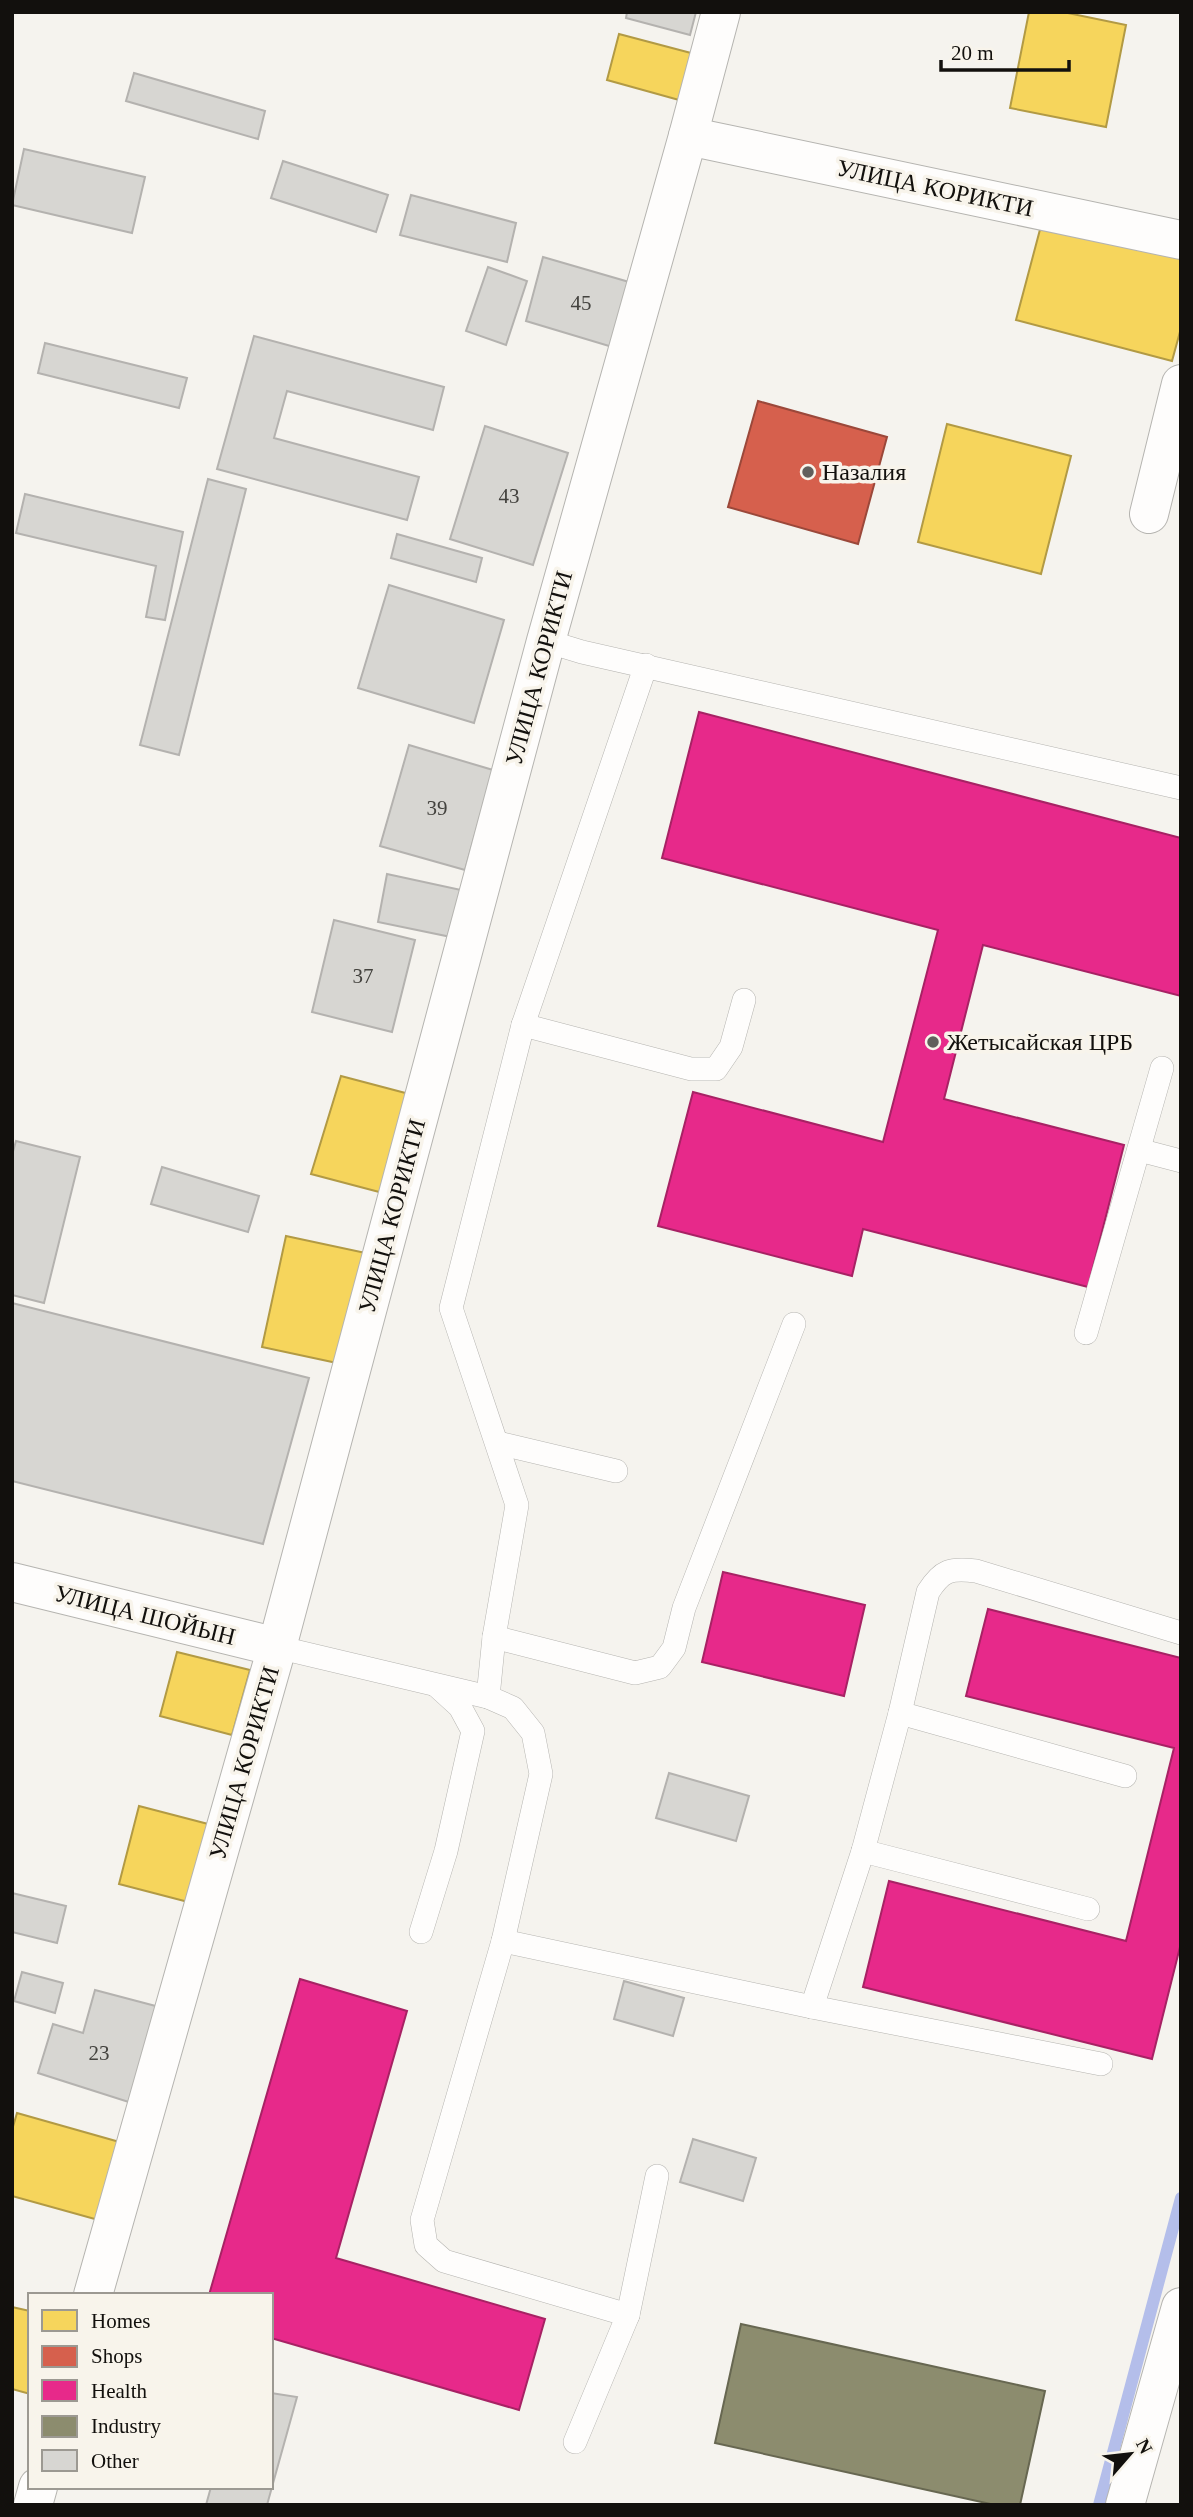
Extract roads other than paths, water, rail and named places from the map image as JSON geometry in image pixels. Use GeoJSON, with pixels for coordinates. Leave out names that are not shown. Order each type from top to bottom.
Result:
{"type":"FeatureCollection","features":[{"type":"Feature","properties":{"kind":"street","name":"УЛИЦА КОРИКТИ"},"geometry":{"type":"LineString","coordinates":[[94,2293],[277,1647],[546,641],[721,12]]}},
{"type":"Feature","properties":{"kind":"street","name":"УЛИЦА КОРИКТИ"},"geometry":{"type":"LineString","coordinates":[[688,135],[1181,240]]}},
{"type":"Feature","properties":{"kind":"street"},"geometry":{"type":"LineString","coordinates":[[1149,514],[1181,384]]}},
{"type":"Feature","properties":{"kind":"street","name":"УЛИЦА ШОЙЫН"},"geometry":{"type":"LineString","coordinates":[[12,1582],[277,1647]]}},
{"type":"Feature","properties":{"kind":"street"},"geometry":{"type":"LineString","coordinates":[[1125,2505],[1181,2307]]}},
{"type":"Feature","properties":{"kind":"lane"},"geometry":{"type":"LineString","coordinates":[[546,641],[1181,788]]}},
{"type":"Feature","properties":{"kind":"lane"},"geometry":{"type":"LineString","coordinates":[[488,1697],[494,1637],[517,1505],[451,1308],[523,1024],[646,665]]}},
{"type":"Feature","properties":{"kind":"lane"},"geometry":{"type":"LineString","coordinates":[[523,1024],[691,1069],[716,1069],[731,1047],[744,1000]]}},
{"type":"Feature","properties":{"kind":"lane"},"geometry":{"type":"LineString","coordinates":[[1086,1333],[1162,1068]]}},
{"type":"Feature","properties":{"kind":"lane"},"geometry":{"type":"LineString","coordinates":[[1139,1150],[1181,1161]]}},
{"type":"Feature","properties":{"kind":"lane"},"geometry":{"type":"LineString","coordinates":[[494,1637],[635,1674],[660,1667],[674,1648],[684,1608],[794,1324]]}},
{"type":"Feature","properties":{"kind":"lane"},"geometry":{"type":"LineString","coordinates":[[498,1443],[616,1471]]}},
{"type":"Feature","properties":{"kind":"lane"},"geometry":{"type":"LineString","coordinates":[[812,2007],[863,1851],[900,1713],[928,1592],[937,1578],[955,1569],[976,1571],[1181,1633]]}},
{"type":"Feature","properties":{"kind":"lane"},"geometry":{"type":"LineString","coordinates":[[277,1647],[488,1697],[513,1707],[533,1733],[541,1774],[503,1941],[422,2220],[426,2245],[444,2261],[628,2315]]}},
{"type":"Feature","properties":{"kind":"lane"},"geometry":{"type":"LineString","coordinates":[[421,1932],[446,1851],[473,1731],[460,1707],[435,1684]]}},
{"type":"Feature","properties":{"kind":"lane"},"geometry":{"type":"LineString","coordinates":[[900,1713],[1125,1776]]}},
{"type":"Feature","properties":{"kind":"lane"},"geometry":{"type":"LineString","coordinates":[[863,1851],[1088,1909]]}},
{"type":"Feature","properties":{"kind":"lane"},"geometry":{"type":"LineString","coordinates":[[503,1941],[812,2007],[1101,2064]]}},
{"type":"Feature","properties":{"kind":"lane"},"geometry":{"type":"LineString","coordinates":[[575,2442],[628,2315],[657,2176]]}},
{"type":"Feature","properties":{"kind":"waterway"},"geometry":{"type":"LineString","coordinates":[[1099,2505],[1181,2198]]}},
{"type":"Feature","properties":{"kind":"place","name":"Назалия"},"geometry":{"type":"Point","coordinates":[808,472]}},
{"type":"Feature","properties":{"kind":"place","name":"Жетысайская ЦРБ"},"geometry":{"type":"Point","coordinates":[933,1042]}}]}
